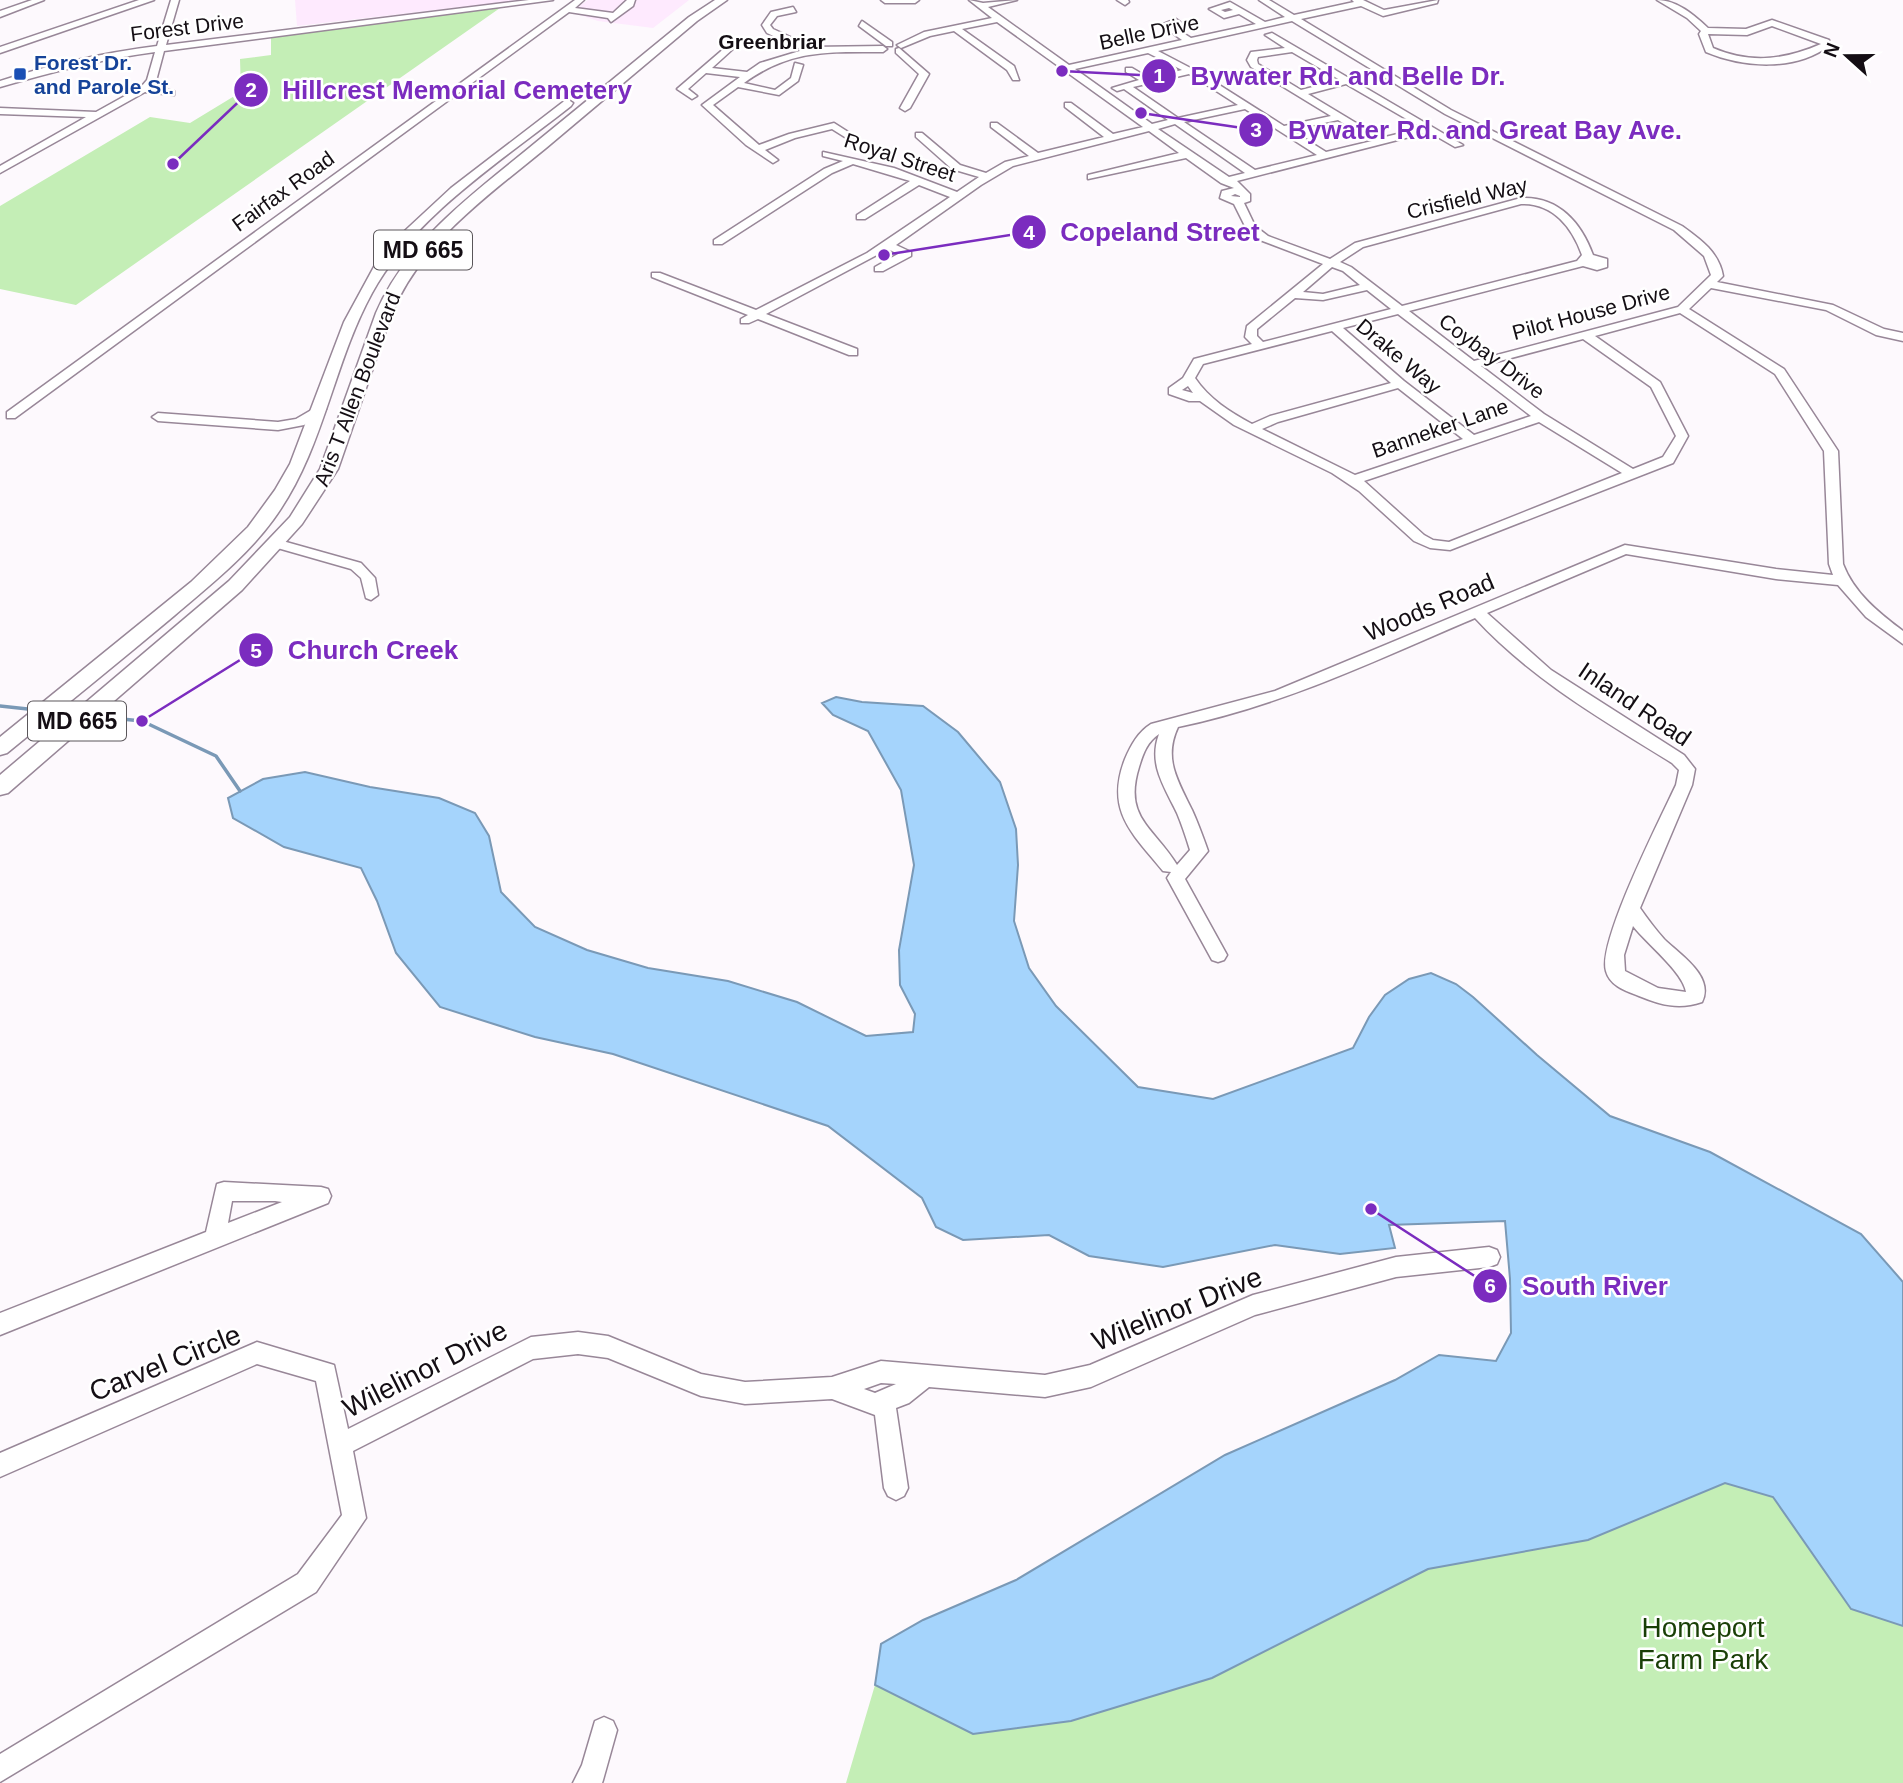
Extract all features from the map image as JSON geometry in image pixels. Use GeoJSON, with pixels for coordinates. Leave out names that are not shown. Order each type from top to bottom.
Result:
{"type":"FeatureCollection","features":[{"type":"Feature","properties":{"kind":"main road","name":"Aris T Allen Boulevard"},"geometry":{"type":"LineString","coordinates":[[0,787],[228,593],[279,544],[315,496],[329,469],[388,304],[413,261],[444,228],[500,179],[693,19],[722,0]]}},
{"type":"Feature","properties":{"kind":"main road","name":"Aris T Allen Boulevard"},"geometry":{"type":"LineString","coordinates":[[0,748],[197,586],[245,542],[282,494],[297,469],[364,293],[388,257],[441,206],[578,94]]}},
{"type":"Feature","properties":{"kind":"street"},"geometry":{"type":"LineString","coordinates":[[0,14],[40,0]]}},
{"type":"Feature","properties":{"kind":"street"},"geometry":{"type":"LineString","coordinates":[[99,0],[123,6]]}},
{"type":"Feature","properties":{"kind":"street"},"geometry":{"type":"LineString","coordinates":[[0,50],[123,6],[150,0]]}},
{"type":"Feature","properties":{"kind":"street"},"geometry":{"type":"LineString","coordinates":[[0,170],[144,89],[151,81],[175,0]]}},
{"type":"Feature","properties":{"kind":"street","name":"Forest Drive"},"geometry":{"type":"LineString","coordinates":[[0,85],[73,62],[161,48],[549,0]]}},
{"type":"Feature","properties":{"kind":"street","name":"Fairfax Road"},"geometry":{"type":"LineString","coordinates":[[11,415],[580,0]]}},
{"type":"Feature","properties":{"kind":"street"},"geometry":{"type":"LineString","coordinates":[[567,9],[612,18],[630,4],[631,0]]}},
{"type":"Feature","properties":{"kind":"street"},"geometry":{"type":"LineString","coordinates":[[885,0],[915,0]]}},
{"type":"Feature","properties":{"kind":"street"},"geometry":{"type":"LineString","coordinates":[[977,3],[1013,0]]}},
{"type":"Feature","properties":{"kind":"street"},"geometry":{"type":"LineString","coordinates":[[1263,0],[1448,112],[1651,215],[1687,243],[1698,256],[1709,282],[1829,307],[1880,332],[1903,337]]}},
{"type":"Feature","properties":{"kind":"street"},"geometry":{"type":"LineString","coordinates":[[1359,1],[1383,13],[1434,1],[1432,0]]}},
{"type":"Feature","properties":{"kind":"street"},"geometry":{"type":"LineString","coordinates":[[1661,0],[1690,16],[1706,31],[1747,32],[1772,23],[1826,42],[1825,46],[1795,58],[1766,63],[1721,56],[1710,50],[1703,34],[1706,31]]}},
{"type":"Feature","properties":{"kind":"street","name":"Belle Drive"},"geometry":{"type":"LineString","coordinates":[[1067,68],[1191,42],[1359,1]]}},
{"type":"Feature","properties":{"kind":"street","name":"Coybay Drive"},"geometry":{"type":"LineString","coordinates":[[977,3],[1225,181],[1238,195],[1251,228],[1264,238],[1347,269],[1539,417],[1634,475]]}},
{"type":"Feature","properties":{"kind":"street"},"geometry":{"type":"LineString","coordinates":[[793,10],[774,14],[766,24],[770,31],[811,50]]}},
{"type":"Feature","properties":{"kind":"street"},"geometry":{"type":"LineString","coordinates":[[1241,11],[1265,25]]}},
{"type":"Feature","properties":{"kind":"street"},"geometry":{"type":"LineString","coordinates":[[773,160],[707,105],[763,65],[811,50],[886,46],[900,48],[927,34],[997,19]]}},
{"type":"Feature","properties":{"kind":"street"},"geometry":{"type":"LineString","coordinates":[[1176,22],[1165,24],[1191,42]]}},
{"type":"Feature","properties":{"kind":"street"},"geometry":{"type":"LineString","coordinates":[[862,24],[886,46]]}},
{"type":"Feature","properties":{"kind":"street"},"geometry":{"type":"LineString","coordinates":[[954,27],[1011,68],[1016,78]]}},
{"type":"Feature","properties":{"kind":"street"},"geometry":{"type":"LineString","coordinates":[[1224,34],[1234,41]]}},
{"type":"Feature","properties":{"kind":"street"},"geometry":{"type":"LineString","coordinates":[[1269,35],[1458,145]]}},
{"type":"Feature","properties":{"kind":"street"},"geometry":{"type":"LineString","coordinates":[[692,96],[682,89],[730,48]]}},
{"type":"Feature","properties":{"kind":"street"},"geometry":{"type":"LineString","coordinates":[[900,48],[924,74],[905,108]]}},
{"type":"Feature","properties":{"kind":"street"},"geometry":{"type":"LineString","coordinates":[[1244,48],[1254,54],[1293,49]]}},
{"type":"Feature","properties":{"kind":"street"},"geometry":{"type":"LineString","coordinates":[[1150,50],[1199,76],[1324,155]]}},
{"type":"Feature","properties":{"kind":"street"},"geometry":{"type":"LineString","coordinates":[[1254,54],[1254,65],[1380,141]]}},
{"type":"Feature","properties":{"kind":"street"},"geometry":{"type":"LineString","coordinates":[[738,84],[776,93],[794,82],[799,73],[799,65]]}},
{"type":"Feature","properties":{"kind":"street"},"geometry":{"type":"LineString","coordinates":[[1129,69],[1147,81]]}},
{"type":"Feature","properties":{"kind":"street"},"geometry":{"type":"LineString","coordinates":[[7,70],[13,79]]}},
{"type":"Feature","properties":{"kind":"street"},"geometry":{"type":"LineString","coordinates":[[703,70],[747,75]]}},
{"type":"Feature","properties":{"kind":"street"},"geometry":{"type":"LineString","coordinates":[[1100,92],[1187,72]]}},
{"type":"Feature","properties":{"kind":"street"},"geometry":{"type":"LineString","coordinates":[[1300,93],[1347,82]]}},
{"type":"Feature","properties":{"kind":"street"},"geometry":{"type":"LineString","coordinates":[[1125,86],[1252,173]]}},
{"type":"Feature","properties":{"kind":"street"},"geometry":{"type":"LineString","coordinates":[[144,89],[171,93]]}},
{"type":"Feature","properties":{"kind":"street"},"geometry":{"type":"LineString","coordinates":[[1068,105],[1111,137]]}},
{"type":"Feature","properties":{"kind":"street"},"geometry":{"type":"LineString","coordinates":[[745,321],[888,245],[960,197],[985,176],[1035,156],[1247,106]]}},
{"type":"Feature","properties":{"kind":"street"},"geometry":{"type":"LineString","coordinates":[[0,111],[97,115]]}},
{"type":"Feature","properties":{"kind":"street"},"geometry":{"type":"LineString","coordinates":[[1283,129],[1338,117]]}},
{"type":"Feature","properties":{"kind":"street"},"geometry":{"type":"LineString","coordinates":[[994,125],[1035,156]]}},
{"type":"Feature","properties":{"kind":"street"},"geometry":{"type":"LineString","coordinates":[[758,149],[792,136],[834,126],[851,137]]}},
{"type":"Feature","properties":{"kind":"street"},"geometry":{"type":"LineString","coordinates":[[1225,181],[1429,129]]}},
{"type":"Feature","properties":{"kind":"street"},"geometry":{"type":"LineString","coordinates":[[919,135],[956,167],[985,176]]}},
{"type":"Feature","properties":{"kind":"street","name":"Royal Street"},"geometry":{"type":"LineString","coordinates":[[827,154],[890,170],[960,197]]}},
{"type":"Feature","properties":{"kind":"street"},"geometry":{"type":"LineString","coordinates":[[1092,177],[1188,154]]}},
{"type":"Feature","properties":{"kind":"street"},"geometry":{"type":"LineString","coordinates":[[718,242],[828,172],[851,161]]}},
{"type":"Feature","properties":{"kind":"street"},"geometry":{"type":"LineString","coordinates":[[861,216],[916,182]]}},
{"type":"Feature","properties":{"kind":"street","name":"Crisfield Way"},"geometry":{"type":"LineString","coordinates":[[1189,379],[1198,362],[1585,260],[1584,241],[1555,207],[1532,199],[1359,245],[1331,262],[1251,328],[1251,337],[1260,345]]}},
{"type":"Feature","properties":{"kind":"street"},"geometry":{"type":"LineString","coordinates":[[879,270],[906,254],[888,245]]}},
{"type":"Feature","properties":{"kind":"street"},"geometry":{"type":"LineString","coordinates":[[656,275],[853,352]]}},
{"type":"Feature","properties":{"kind":"street","name":"Pilot House Drive"},"geometry":{"type":"LineString","coordinates":[[1472,365],[1682,309],[1709,282]]}},
{"type":"Feature","properties":{"kind":"street"},"geometry":{"type":"LineString","coordinates":[[1292,294],[1323,298],[1368,286]]}},
{"type":"Feature","properties":{"kind":"street"},"geometry":{"type":"LineString","coordinates":[[1682,309],[1780,372],[1832,452],[1836,564],[1842,581],[1871,614],[1903,639]]}},
{"type":"Feature","properties":{"kind":"street","name":"Drake Way"},"geometry":{"type":"LineString","coordinates":[[1334,327],[1400,384],[1472,440]]}},
{"type":"Feature","properties":{"kind":"street"},"geometry":{"type":"LineString","coordinates":[[1203,397],[1189,397],[1173,391],[1189,379],[1194,391],[1253,428],[1354,480],[1414,534],[1428,543],[1450,546],[1668,460],[1682,436],[1656,386],[1584,334]]}},
{"type":"Feature","properties":{"kind":"street"},"geometry":{"type":"LineString","coordinates":[[1253,428],[1274,419],[1400,384]]}},
{"type":"Feature","properties":{"kind":"street"},"geometry":{"type":"LineString","coordinates":[[278,426],[300,422],[320,409]]}},
{"type":"Feature","properties":{"kind":"street"},"geometry":{"type":"LineString","coordinates":[[158,417],[278,426],[298,431],[307,442]]}},
{"type":"Feature","properties":{"kind":"street","name":"Banneker Lane"},"geometry":{"type":"LineString","coordinates":[[1354,480],[1539,417]]}},
{"type":"Feature","properties":{"kind":"street"},"geometry":{"type":"LineString","coordinates":[[279,544],[356,566],[364,571],[371,582],[371,595]]}},
{"type":"Feature","properties":{"kind":"street","name":"Woods Road"},"geometry":{"type":"LineString","coordinates":[[1169,866],[1136,825],[1126,808],[1124,794],[1130,768],[1146,735],[1172,723],[1229,711],[1280,695],[1625,550],[1776,574],[1842,581]]}},
{"type":"Feature","properties":{"kind":"street","name":"Inland Road"},"geometry":{"type":"LineString","coordinates":[[1477,611],[1496,634],[1552,677],[1678,759],[1687,769],[1684,785],[1631,909],[1613,958],[1618,977],[1661,996],[1687,1000],[1695,996],[1696,986],[1690,975],[1660,946],[1631,909]]}},
{"type":"Feature","properties":{"kind":"street"},"geometry":{"type":"LineString","coordinates":[[1172,723],[1164,737],[1160,755],[1166,778],[1185,813],[1199,851],[1176,878],[1218,955]]}},
{"type":"Feature","properties":{"kind":"street"},"geometry":{"type":"LineString","coordinates":[[0,1324],[215,1238]]}},
{"type":"Feature","properties":{"kind":"street","name":"Wilelinor Drive"},"geometry":{"type":"LineString","coordinates":[[0,1769],[307,1583],[354,1518],[340,1445],[531,1348],[578,1343],[608,1347],[701,1385],[745,1393],[832,1388],[881,1373],[1045,1386],[1091,1376],[1165,1341],[1252,1305],[1396,1267],[1489,1257]]}},
{"type":"Feature","properties":{"kind":"street","name":"Carvel Circle"},"geometry":{"type":"LineString","coordinates":[[0,1465],[257,1353],[326,1373],[340,1445]]}},
{"type":"Feature","properties":{"kind":"street"},"geometry":{"type":"LineString","coordinates":[[896,1488],[884,1401],[901,1395],[927,1375]]}},
{"type":"Feature","properties":{"kind":"street","name":"Wilelinor Drive"},"geometry":{"type":"LineString","coordinates":[[832,1388],[874,1404],[884,1401]]}},
{"type":"Feature","properties":{"kind":"street"},"geometry":{"type":"LineString","coordinates":[[586,1783],[594,1771],[604,1730]]}},
{"type":"Feature","properties":{"kind":"shaded area"},"geometry":{"type":"Polygon","coordinates":[[[295,0],[523,0],[297,26],[295,0]]]}},
{"type":"Feature","properties":{"kind":"shaded area"},"geometry":{"type":"Polygon","coordinates":[[[588,0],[689,0],[653,28],[598,21],[571,12],[588,0]]]}},
{"type":"Feature","properties":{"kind":"green space"},"geometry":{"type":"Polygon","coordinates":[[[500,8],[76,305],[0,289],[0,206],[150,117],[190,123],[241,92],[240,59],[271,55],[271,36],[500,8]]]}},
{"type":"Feature","properties":{"kind":"green space","name":"Homeport Farm Park"},"geometry":{"type":"Polygon","coordinates":[[[1726,1483],[1773,1497],[1851,1609],[1903,1626],[1903,1783],[846,1783],[875,1685],[973,1734],[1212,1678],[1428,1569],[1588,1540],[1726,1483]]]}},
{"type":"Feature","properties":{"kind":"water"},"geometry":{"type":"Polygon","coordinates":[[[836,697],[862,702],[923,706],[958,732],[1000,782],[1016,829],[1018,865],[1014,921],[1029,968],[1056,1006],[1138,1087],[1213,1099],[1353,1048],[1369,1017],[1385,995],[1409,979],[1431,973],[1456,984],[1473,997],[1610,1116],[1710,1152],[1861,1234],[1903,1282],[1903,1626],[1851,1609],[1773,1497],[1725,1483],[1588,1540],[1428,1569],[1212,1678],[1071,1721],[973,1734],[875,1685],[881,1644],[923,1620],[1016,1580],[1225,1455],[1395,1380],[1439,1355],[1496,1361],[1511,1333],[1510,1279],[1505,1221],[1389,1225],[1395,1248],[1340,1254],[1275,1245],[1163,1267],[1089,1256],[1049,1235],[963,1240],[936,1227],[922,1198],[828,1126],[613,1054],[535,1037],[440,1007],[396,953],[377,901],[361,868],[284,847],[233,818],[228,798],[263,779],[305,772],[370,787],[439,798],[475,813],[489,836],[501,892],[535,927],[587,950],[648,968],[728,981],[797,1002],[866,1036],[913,1032],[915,1014],[900,985],[899,950],[914,865],[901,790],[868,731],[833,715],[822,703],[836,697]]]}},
{"type":"Feature","properties":{"kind":"waterway"},"geometry":{"type":"LineString","coordinates":[[0,706],[37,710]]}},
{"type":"Feature","properties":{"kind":"waterway"},"geometry":{"type":"LineString","coordinates":[[53,712],[76,714]]}},
{"type":"Feature","properties":{"kind":"waterway"},"geometry":{"type":"LineString","coordinates":[[91,716],[142,721],[216,756],[240,791]]}},
{"type":"Feature","properties":{"kind":"place","name":"Bywater Rd. and Belle Dr."},"geometry":{"type":"Point","coordinates":[1062,71]}},
{"type":"Feature","properties":{"kind":"place","name":"Forest Dr. and Parole St."},"geometry":{"type":"Point","coordinates":[20,74]}},
{"type":"Feature","properties":{"kind":"place","name":"Bywater Rd. and Great Bay Ave."},"geometry":{"type":"Point","coordinates":[1141,113]}},
{"type":"Feature","properties":{"kind":"place","name":"Hillcrest Memorial Cemetery"},"geometry":{"type":"Point","coordinates":[173,164]}},
{"type":"Feature","properties":{"kind":"place","name":"Copeland Street"},"geometry":{"type":"Point","coordinates":[884,255]}},
{"type":"Feature","properties":{"kind":"place","name":"Church Creek"},"geometry":{"type":"Point","coordinates":[142,721]}},
{"type":"Feature","properties":{"kind":"place","name":"South River"},"geometry":{"type":"Point","coordinates":[1371,1209]}},
{"type":"Feature","properties":{"kind":"district","name":"Greenbriar"},"geometry":{"type":"Point","coordinates":[772,41]}}]}
